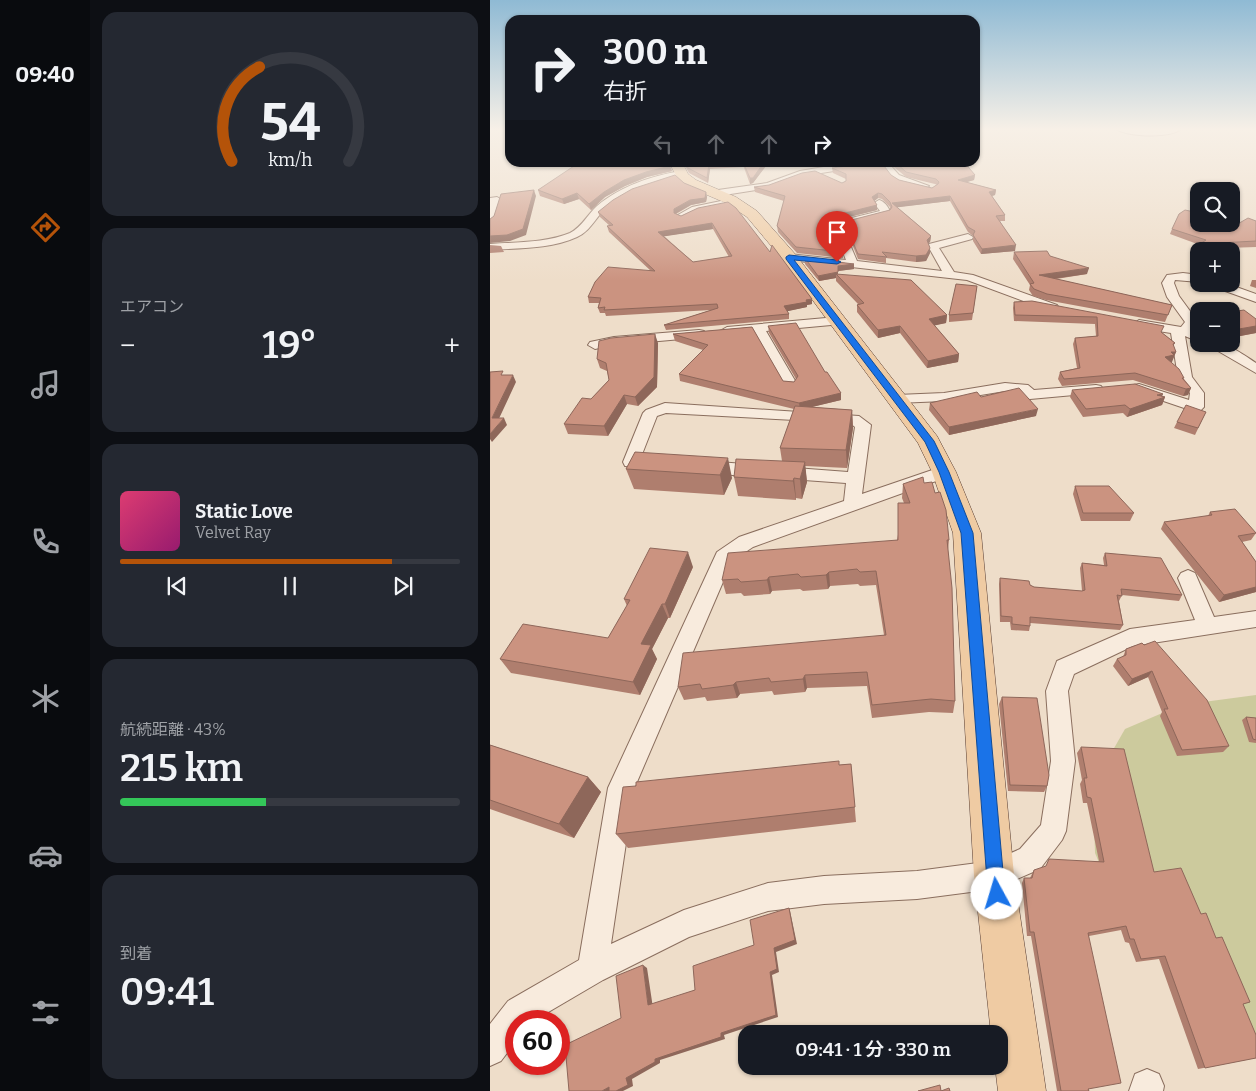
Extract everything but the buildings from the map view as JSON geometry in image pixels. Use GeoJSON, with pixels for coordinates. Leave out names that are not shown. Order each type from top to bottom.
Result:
{"type":"FeatureCollection","features":[{"type":"Feature","properties":{"kind":"main road"},"geometry":{"type":"LineString","coordinates":[[688,180],[691,183],[726,197],[752,214],[789,257],[929,441],[944,472],[967,533],[994,875],[1022,1091]]}},
{"type":"Feature","properties":{"kind":"street"},"geometry":{"type":"LineString","coordinates":[[490,247],[565,238],[580,231],[601,208],[636,186],[652,180]]}},
{"type":"Feature","properties":{"kind":"street"},"geometry":{"type":"LineString","coordinates":[[681,216],[726,197],[785,180]]}},
{"type":"Feature","properties":{"kind":"street"},"geometry":{"type":"LineString","coordinates":[[900,180],[932,188]]}},
{"type":"Feature","properties":{"kind":"street"},"geometry":{"type":"LineString","coordinates":[[490,201],[497,200],[490,222]]}},
{"type":"Feature","properties":{"kind":"street"},"geometry":{"type":"LineString","coordinates":[[853,264],[846,247],[831,226],[886,212],[879,203]]}},
{"type":"Feature","properties":{"kind":"street"},"geometry":{"type":"LineString","coordinates":[[950,274],[933,246],[968,237]]}},
{"type":"Feature","properties":{"kind":"street"},"geometry":{"type":"LineString","coordinates":[[789,257],[968,277],[1042,305],[1061,310]]}},
{"type":"Feature","properties":{"kind":"street"},"geometry":{"type":"LineString","coordinates":[[1180,331],[1192,322],[1173,297],[1168,283],[1171,277],[1190,277]]}},
{"type":"Feature","properties":{"kind":"street"},"geometry":{"type":"LineString","coordinates":[[1240,292],[1256,298]]}},
{"type":"Feature","properties":{"kind":"street"},"geometry":{"type":"LineString","coordinates":[[595,345],[838,321]]}},
{"type":"Feature","properties":{"kind":"street"},"geometry":{"type":"LineString","coordinates":[[1128,322],[1180,331],[1190,335]]}},
{"type":"Feature","properties":{"kind":"street"},"geometry":{"type":"LineString","coordinates":[[758,328],[790,384]]}},
{"type":"Feature","properties":{"kind":"street"},"geometry":{"type":"LineString","coordinates":[[897,399],[944,397],[1005,387],[1023,388],[1030,395],[1133,386],[1196,407],[1197,392],[1185,377],[1180,331]]}},
{"type":"Feature","properties":{"kind":"street"},"geometry":{"type":"LineString","coordinates":[[1230,352],[1256,369]]}},
{"type":"Feature","properties":{"kind":"street"},"geometry":{"type":"LineString","coordinates":[[661,464],[632,462],[651,413],[665,408],[854,419],[863,425],[852,504]]}},
{"type":"Feature","properties":{"kind":"street"},"geometry":{"type":"LineString","coordinates":[[690,466],[856,478]]}},
{"type":"Feature","properties":{"kind":"street"},"geometry":{"type":"LineString","coordinates":[[592,969],[622,788],[724,557],[746,542],[944,472]]}},
{"type":"Feature","properties":{"kind":"street"},"geometry":{"type":"LineString","coordinates":[[1188,578],[1208,626]]}},
{"type":"Feature","properties":{"kind":"street"},"geometry":{"type":"LineString","coordinates":[[490,1050],[519,1012],[592,969],[684,924],[768,897],[824,890],[917,885],[994,875],[1030,859],[1054,832],[1064,762],[1057,691],[1065,668],[1130,638],[1256,619]]}},
{"type":"Feature","properties":{"kind":"shaded area"},"geometry":{"type":"Polygon","coordinates":[[[1256,695],[1256,1056],[1123,920],[1095,853],[1093,785],[1125,729],[1181,705],[1256,695]]]}},
{"type":"Feature","properties":{"kind":"route"},"geometry":{"type":"LineString","coordinates":[[837,262],[789,257],[929,441],[944,472],[967,533],[997,894]]}}]}
